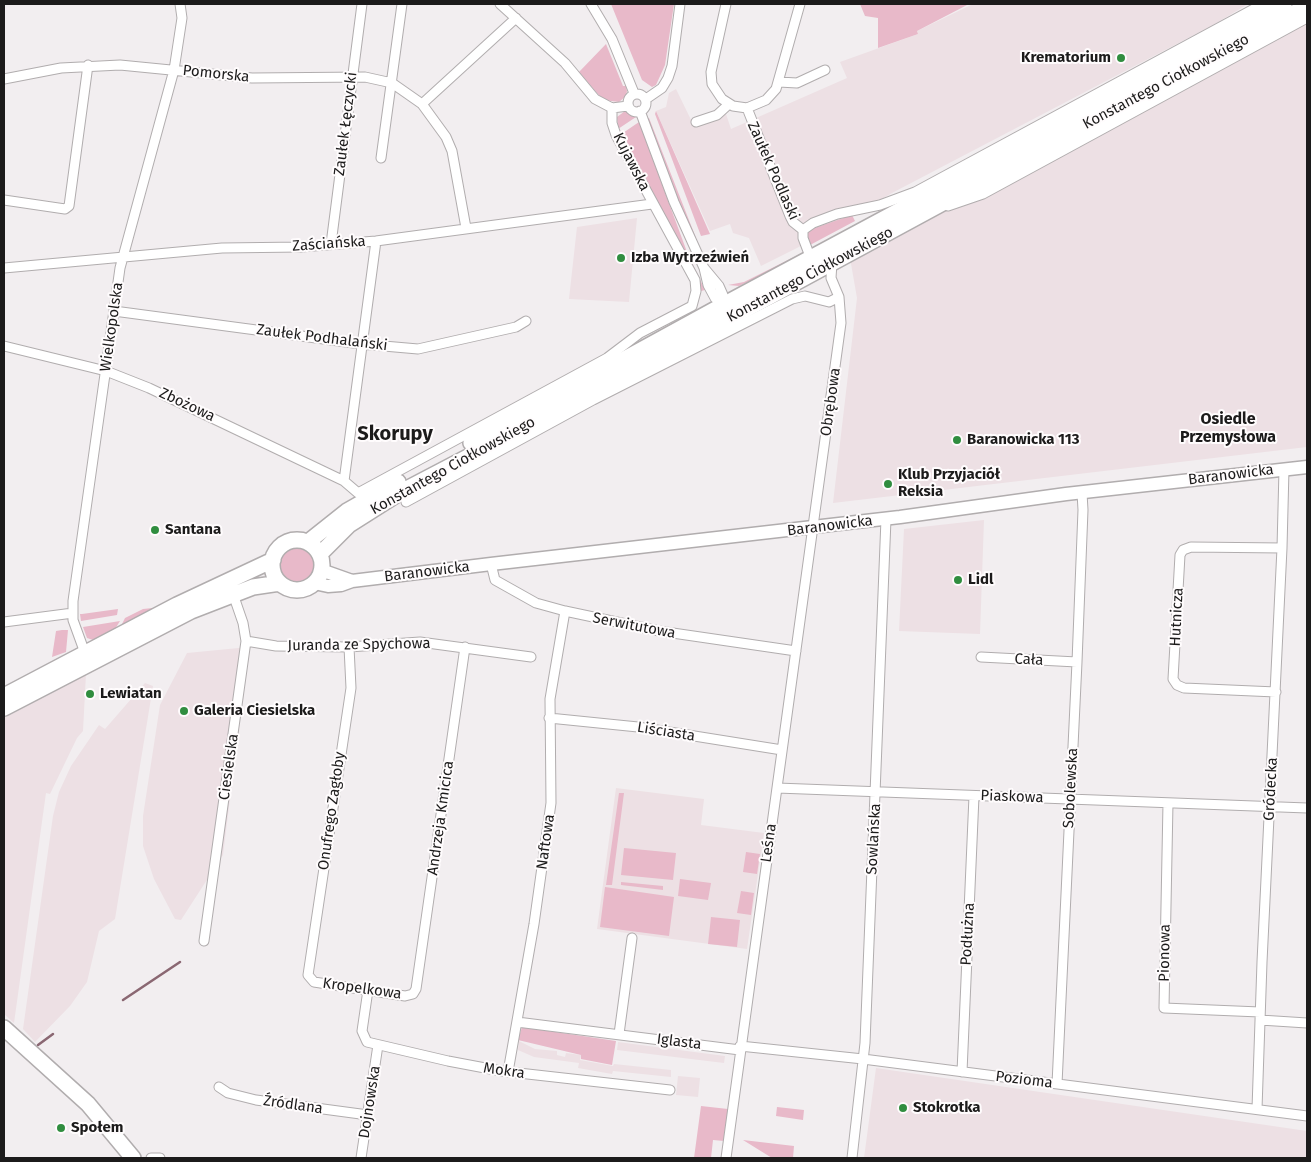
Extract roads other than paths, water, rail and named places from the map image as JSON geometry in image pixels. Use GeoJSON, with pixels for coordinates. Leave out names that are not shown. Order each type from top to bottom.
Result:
{"type":"FeatureCollection","features":[{"type":"Feature","properties":{"kind":"highway","name":"Konstantego Ciołkowskiego"},"geometry":{"type":"LineString","coordinates":[[308,542],[362,502],[814,265],[1284,4]]}},
{"type":"Feature","properties":{"kind":"highway","name":"Konstantego Ciołkowskiego"},"geometry":{"type":"LineString","coordinates":[[814,265],[831,271],[928,211],[1307,6]]}},
{"type":"Feature","properties":{"kind":"highway","name":"Konstantego Ciołkowskiego"},"geometry":{"type":"LineString","coordinates":[[320,554],[348,525],[401,492],[726,312]]}},
{"type":"Feature","properties":{"kind":"highway"},"geometry":{"type":"LineString","coordinates":[[4,708],[170,621],[233,594],[280,583],[294,589],[308,587],[318,577],[320,554],[308,542],[300,540],[287,542],[279,548],[273,560],[272,568],[280,583]]}},
{"type":"Feature","properties":{"kind":"highway"},"geometry":{"type":"LineString","coordinates":[[4,696],[178,605],[273,560]]}},
{"type":"Feature","properties":{"kind":"highway"},"geometry":{"type":"LineString","coordinates":[[4,1028],[88,1104],[133,1158]]}},
{"type":"Feature","properties":{"kind":"street","name":"Wielkopolska"},"geometry":{"type":"LineString","coordinates":[[85,653],[75,625],[73,612],[120,268],[174,70],[182,18],[180,4]]}},
{"type":"Feature","properties":{"kind":"street","name":"Zaułek Łęczycki"},"geometry":{"type":"LineString","coordinates":[[331,244],[362,4]]}},
{"type":"Feature","properties":{"kind":"street"},"geometry":{"type":"LineString","coordinates":[[381,158],[402,4]]}},
{"type":"Feature","properties":{"kind":"street"},"geometry":{"type":"LineString","coordinates":[[500,4],[565,63],[595,99],[612,108],[628,106]]}},
{"type":"Feature","properties":{"kind":"street"},"geometry":{"type":"LineString","coordinates":[[591,4],[612,39],[634,94]]}},
{"type":"Feature","properties":{"kind":"street"},"geometry":{"type":"LineString","coordinates":[[646,99],[662,88],[668,78],[672,66],[680,4]]}},
{"type":"Feature","properties":{"kind":"street"},"geometry":{"type":"LineString","coordinates":[[696,122],[717,115],[729,104],[718,96],[711,77],[726,4]]}},
{"type":"Feature","properties":{"kind":"street","name":"Zaułek Podlaski"},"geometry":{"type":"LineString","coordinates":[[729,104],[746,108],[766,100],[776,90],[800,4]]}},
{"type":"Feature","properties":{"kind":"street"},"geometry":{"type":"LineString","coordinates":[[803,230],[813,223],[830,217],[891,201],[915,192],[1263,4]]}},
{"type":"Feature","properties":{"kind":"street"},"geometry":{"type":"LineString","coordinates":[[422,104],[516,18]]}},
{"type":"Feature","properties":{"kind":"street"},"geometry":{"type":"LineString","coordinates":[[928,211],[983,194],[1307,18]]}},
{"type":"Feature","properties":{"kind":"street","name":"Pomorska"},"geometry":{"type":"LineString","coordinates":[[4,80],[61,68],[88,65],[120,65],[252,78],[352,77],[375,78],[392,83],[422,104],[446,137],[452,150],[466,228]]}},
{"type":"Feature","properties":{"kind":"street"},"geometry":{"type":"LineString","coordinates":[[4,200],[65,209],[69,206],[88,65]]}},
{"type":"Feature","properties":{"kind":"street"},"geometry":{"type":"LineString","coordinates":[[779,82],[797,83],[825,70]]}},
{"type":"Feature","properties":{"kind":"street"},"geometry":{"type":"LineString","coordinates":[[634,94],[641,94],[646,99],[646,105],[640,111],[632,110],[628,106],[628,100],[634,94]]}},
{"type":"Feature","properties":{"kind":"street","name":"Kujawska"},"geometry":{"type":"LineString","coordinates":[[358,493],[607,358],[640,333],[689,309],[695,298],[696,286],[691,269],[652,204],[616,135],[612,108]]}},
{"type":"Feature","properties":{"kind":"street","name":"Zaułek Podlaski"},"geometry":{"type":"LineString","coordinates":[[746,108],[790,216],[793,222],[803,230],[803,238],[814,265]]}},
{"type":"Feature","properties":{"kind":"street"},"geometry":{"type":"LineString","coordinates":[[640,111],[674,202],[704,268],[719,286],[723,295],[726,312]]}},
{"type":"Feature","properties":{"kind":"street","name":"Zaściańska"},"geometry":{"type":"LineString","coordinates":[[4,268],[222,248],[376,241],[652,204]]}},
{"type":"Feature","properties":{"kind":"street"},"geometry":{"type":"LineString","coordinates":[[344,481],[376,241]]}},
{"type":"Feature","properties":{"kind":"street","name":"Obrębowa"},"geometry":{"type":"LineString","coordinates":[[813,528],[842,323],[839,297],[831,271]]}},
{"type":"Feature","properties":{"kind":"street"},"geometry":{"type":"LineString","coordinates":[[406,502],[593,400],[792,300],[805,296],[829,302],[839,297]]}},
{"type":"Feature","properties":{"kind":"street","name":"Zaułek Podhalański"},"geometry":{"type":"LineString","coordinates":[[114,311],[361,344],[418,349],[516,327],[526,321]]}},
{"type":"Feature","properties":{"kind":"street","name":"Zbożowa"},"geometry":{"type":"LineString","coordinates":[[4,346],[106,370],[185,404],[344,481],[358,493]]}},
{"type":"Feature","properties":{"kind":"street","name":"Baranowicka"},"geometry":{"type":"LineString","coordinates":[[318,577],[328,586],[352,581],[491,564],[813,528],[1082,493],[1307,467]]}},
{"type":"Feature","properties":{"kind":"street","name":"Gródecka"},"geometry":{"type":"LineString","coordinates":[[1257,1109],[1284,469]]}},
{"type":"Feature","properties":{"kind":"street","name":"Sobolewska"},"geometry":{"type":"LineString","coordinates":[[1057,1084],[1077,662],[1083,510],[1082,493]]}},
{"type":"Feature","properties":{"kind":"street","name":"Sowlańska"},"geometry":{"type":"LineString","coordinates":[[852,1158],[863,1059],[876,792],[886,519]]}},
{"type":"Feature","properties":{"kind":"street","name":"Leśna"},"geometry":{"type":"LineString","coordinates":[[726,1158],[813,528]]}},
{"type":"Feature","properties":{"kind":"street","name":"Hutnicza"},"geometry":{"type":"LineString","coordinates":[[1276,692],[1184,688],[1177,685],[1174,679],[1180,555],[1183,550],[1191,547],[1282,548]]}},
{"type":"Feature","properties":{"kind":"street","name":"Serwitutowa"},"geometry":{"type":"LineString","coordinates":[[491,564],[495,580],[536,603],[659,631],[796,651]]}},
{"type":"Feature","properties":{"kind":"street","name":"Ciesielska"},"geometry":{"type":"LineString","coordinates":[[204,942],[246,641],[243,623],[233,594]]}},
{"type":"Feature","properties":{"kind":"street","name":"Naftowa"},"geometry":{"type":"LineString","coordinates":[[508,1072],[534,924],[551,803],[552,776],[549,718],[565,611]]}},
{"type":"Feature","properties":{"kind":"street"},"geometry":{"type":"LineString","coordinates":[[4,622],[73,612]]}},
{"type":"Feature","properties":{"kind":"street","name":"Juranda ze Spychowa"},"geometry":{"type":"LineString","coordinates":[[246,641],[276,646],[349,647],[420,642],[531,657]]}},
{"type":"Feature","properties":{"kind":"street","name":"Onufrego Zagłoby"},"geometry":{"type":"LineString","coordinates":[[308,975],[351,688],[349,647]]}},
{"type":"Feature","properties":{"kind":"street","name":"Andrzeja Kmicica"},"geometry":{"type":"LineString","coordinates":[[416,988],[465,647]]}},
{"type":"Feature","properties":{"kind":"street","name":"Cała"},"geometry":{"type":"LineString","coordinates":[[981,657],[1077,662]]}},
{"type":"Feature","properties":{"kind":"street","name":"Liściasta"},"geometry":{"type":"LineString","coordinates":[[549,718],[638,727],[782,750]]}},
{"type":"Feature","properties":{"kind":"street","name":"Piaskowa"},"geometry":{"type":"LineString","coordinates":[[777,788],[1307,808]]}},
{"type":"Feature","properties":{"kind":"street","name":"Podłużna"},"geometry":{"type":"LineString","coordinates":[[962,1072],[974,796]]}},
{"type":"Feature","properties":{"kind":"street","name":"Pionowa"},"geometry":{"type":"LineString","coordinates":[[1168,803],[1164,1008],[1260,1016]]}},
{"type":"Feature","properties":{"kind":"street"},"geometry":{"type":"LineString","coordinates":[[618,1034],[632,938]]}},
{"type":"Feature","properties":{"kind":"street","name":"Kropelkowa"},"geometry":{"type":"LineString","coordinates":[[308,975],[314,982],[405,996],[413,994],[416,988]]}},
{"type":"Feature","properties":{"kind":"street"},"geometry":{"type":"LineString","coordinates":[[368,990],[362,1031],[364,1039],[378,1045]]}},
{"type":"Feature","properties":{"kind":"street"},"geometry":{"type":"LineString","coordinates":[[1260,1016],[1307,1023]]}},
{"type":"Feature","properties":{"kind":"street","name":"Iglasta"},"geometry":{"type":"LineString","coordinates":[[516,1022],[740,1048]]}},
{"type":"Feature","properties":{"kind":"street","name":"Mokra"},"geometry":{"type":"LineString","coordinates":[[378,1045],[448,1062],[508,1072],[670,1090]]}},
{"type":"Feature","properties":{"kind":"street","name":"Dojnowska"},"geometry":{"type":"LineString","coordinates":[[361,1158],[378,1045]]}},
{"type":"Feature","properties":{"kind":"street","name":"Pozioma"},"geometry":{"type":"LineString","coordinates":[[740,1048],[863,1059],[1307,1116]]}},
{"type":"Feature","properties":{"kind":"street","name":"Źródlana"},"geometry":{"type":"LineString","coordinates":[[219,1087],[228,1093],[256,1100],[368,1116]]}},
{"type":"Feature","properties":{"kind":"street"},"geometry":{"type":"LineString","coordinates":[[152,1158],[160,1158]]}},
{"type":"Feature","properties":{"kind":"waterway"},"geometry":{"type":"LineString","coordinates":[[123,1000],[180,962]]}},
{"type":"Feature","properties":{"kind":"waterway"},"geometry":{"type":"LineString","coordinates":[[38,1045],[53,1034]]}},
{"type":"Feature","properties":{"kind":"place","name":"Krematorium"},"geometry":{"type":"Point","coordinates":[1121,58]}},
{"type":"Feature","properties":{"kind":"place","name":"Izba Wytrzeźwień"},"geometry":{"type":"Point","coordinates":[621,258]}},
{"type":"Feature","properties":{"kind":"place","name":"Baranowicka 113"},"geometry":{"type":"Point","coordinates":[957,440]}},
{"type":"Feature","properties":{"kind":"place","name":"Klub Przyjaciół Reksia"},"geometry":{"type":"Point","coordinates":[888,484]}},
{"type":"Feature","properties":{"kind":"place","name":"Santana"},"geometry":{"type":"Point","coordinates":[155,530]}},
{"type":"Feature","properties":{"kind":"place","name":"Lidl"},"geometry":{"type":"Point","coordinates":[958,580]}},
{"type":"Feature","properties":{"kind":"place","name":"Lewiatan"},"geometry":{"type":"Point","coordinates":[90,694]}},
{"type":"Feature","properties":{"kind":"place","name":"Galeria Ciesielska"},"geometry":{"type":"Point","coordinates":[184,711]}},
{"type":"Feature","properties":{"kind":"place","name":"Stokrotka"},"geometry":{"type":"Point","coordinates":[903,1108]}},
{"type":"Feature","properties":{"kind":"place","name":"Społem"},"geometry":{"type":"Point","coordinates":[61,1128]}},
{"type":"Feature","properties":{"kind":"district","name":"Osiedle Przemysłowa"},"geometry":{"type":"Point","coordinates":[1228,429]}},
{"type":"Feature","properties":{"kind":"district","name":"Skorupy"},"geometry":{"type":"Point","coordinates":[395,434]}}]}
